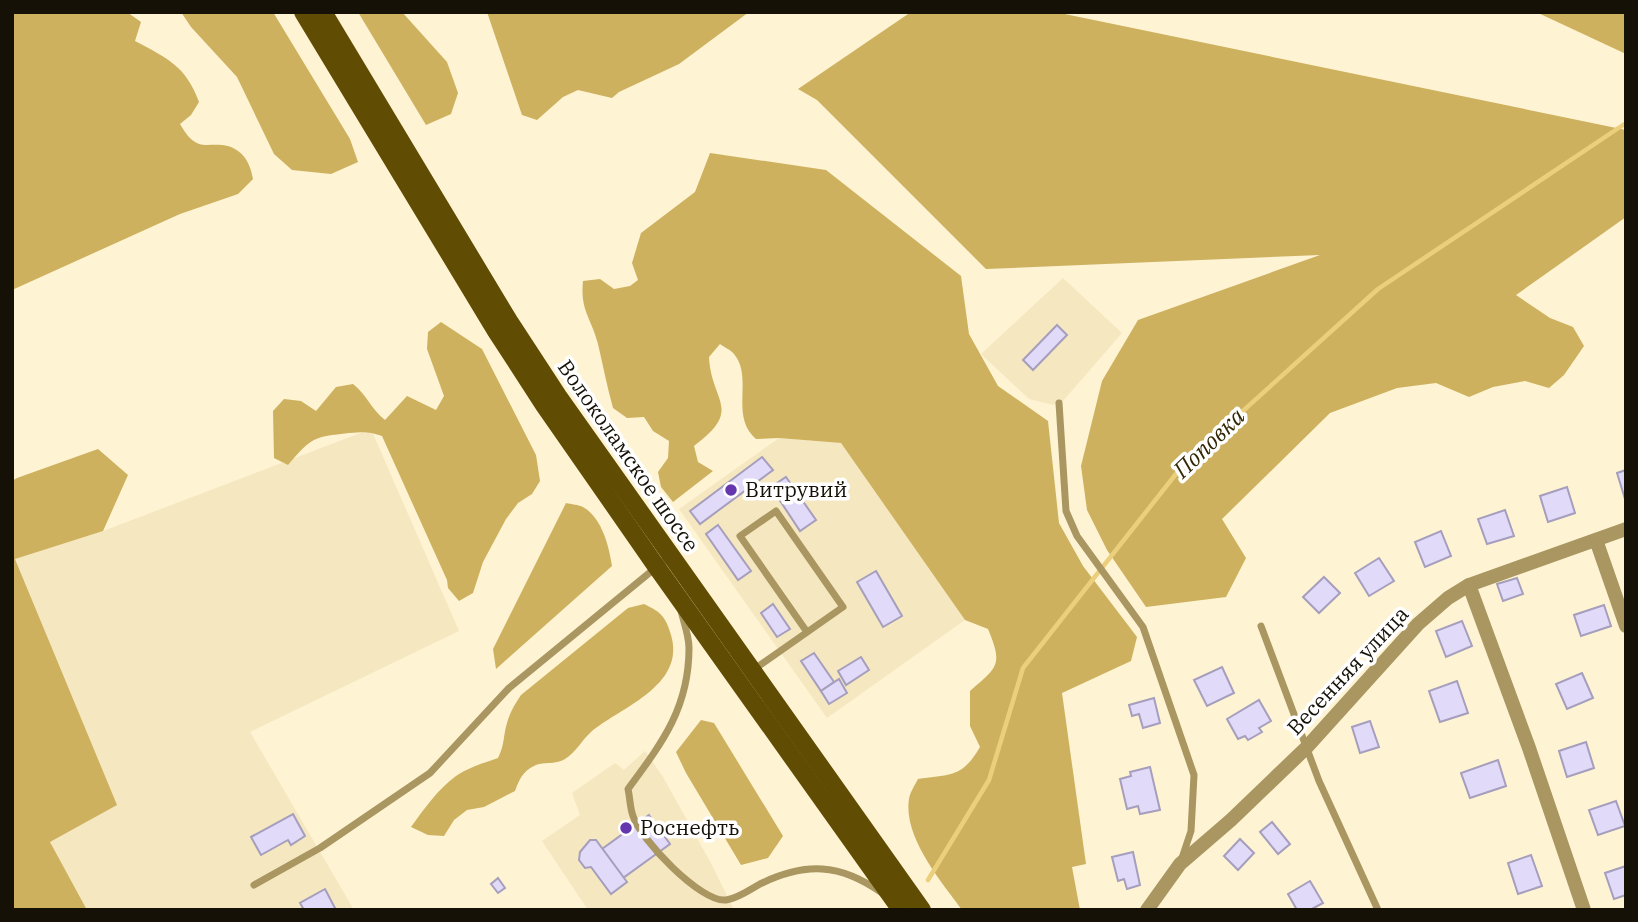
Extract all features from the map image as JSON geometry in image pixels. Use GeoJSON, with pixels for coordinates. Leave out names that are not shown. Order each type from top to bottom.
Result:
{"type":"FeatureCollection","features":[{"type":"Feature","properties":{"kind":"main road","name":"Волоколамское шоссе"},"geometry":{"type":"LineString","coordinates":[[303,12],[496,331],[663,561],[751,671],[922,910]]}},
{"type":"Feature","properties":{"kind":"main road","name":"Волоколамское шоссе"},"geometry":{"type":"LineString","coordinates":[[323,12],[509,321],[663,561],[678,597],[899,906]]}},
{"type":"Feature","properties":{"kind":"street","name":"Весенняя улица"},"geometry":{"type":"LineString","coordinates":[[1147,910],[1180,864],[1231,820],[1306,748],[1418,624],[1448,598],[1469,585],[1626,529]]}},
{"type":"Feature","properties":{"kind":"street"},"geometry":{"type":"LineString","coordinates":[[1596,540],[1626,626]]}},
{"type":"Feature","properties":{"kind":"street"},"geometry":{"type":"LineString","coordinates":[[1469,585],[1529,748],[1584,910]]}},
{"type":"Feature","properties":{"kind":"lane"},"geometry":{"type":"LineString","coordinates":[[1059,403],[1066,511],[1077,536],[1143,627],[1194,775],[1191,831],[1180,864]]}},
{"type":"Feature","properties":{"kind":"lane"},"geometry":{"type":"LineString","coordinates":[[751,671],[843,607],[776,511],[740,536],[807,632]]}},
{"type":"Feature","properties":{"kind":"lane"},"geometry":{"type":"LineString","coordinates":[[254,885],[320,848],[430,773],[509,688],[663,561]]}},
{"type":"Feature","properties":{"kind":"lane"},"geometry":{"type":"LineString","coordinates":[[678,597],[689,646],[686,685],[676,719],[628,789],[633,818],[648,839],[663,859],[706,896],[726,900],[783,873],[809,867],[835,870],[866,881],[899,906]]}},
{"type":"Feature","properties":{"kind":"lane"},"geometry":{"type":"LineString","coordinates":[[1261,626],[1287,690],[1306,748],[1378,910]]}},
{"type":"Feature","properties":{"kind":"shaded area"},"geometry":{"type":"Polygon","coordinates":[[[12,12],[127,12],[141,22],[135,41],[174,64],[194,90],[199,102],[191,115],[180,124],[186,133],[199,144],[229,146],[239,152],[250,166],[253,179],[238,194],[180,214],[12,290],[12,12]]]}},
{"type":"Feature","properties":{"kind":"shaded area"},"geometry":{"type":"Polygon","coordinates":[[[181,12],[273,12],[350,139],[358,162],[331,174],[292,170],[274,154],[237,77],[191,27],[181,12]]]}},
{"type":"Feature","properties":{"kind":"shaded area"},"geometry":{"type":"Polygon","coordinates":[[[358,12],[402,12],[447,62],[458,93],[451,114],[426,125],[358,12]]]}},
{"type":"Feature","properties":{"kind":"shaded area"},"geometry":{"type":"Polygon","coordinates":[[[487,12],[749,12],[679,64],[619,92],[612,98],[578,90],[563,97],[537,120],[522,115],[487,12]]]}},
{"type":"Feature","properties":{"kind":"shaded area"},"geometry":{"type":"Polygon","coordinates":[[[911,12],[1055,12],[1626,130],[1626,217],[1516,295],[1550,318],[1573,327],[1584,346],[1564,375],[1549,388],[1525,381],[1493,387],[1469,397],[1436,383],[1397,388],[1330,413],[1222,519],[1246,558],[1226,597],[1146,607],[1107,550],[1087,510],[1081,466],[1102,381],[1138,320],[1320,255],[986,269],[817,100],[798,89],[911,12]]]}},
{"type":"Feature","properties":{"kind":"shaded area"},"geometry":{"type":"Polygon","coordinates":[[[1536,12],[1626,12],[1626,54],[1536,12]]]}},
{"type":"Feature","properties":{"kind":"shaded area"},"geometry":{"type":"Polygon","coordinates":[[[710,153],[826,170],[961,276],[969,334],[998,386],[1048,421],[1059,523],[1083,566],[1137,637],[1131,661],[1062,693],[1086,864],[1072,867],[1080,910],[962,910],[925,858],[912,828],[909,813],[910,794],[918,779],[955,773],[974,757],[980,747],[970,726],[970,691],[992,670],[995,665],[995,650],[988,629],[965,620],[841,443],[756,439],[748,430],[744,419],[740,364],[733,353],[720,344],[709,357],[721,413],[718,423],[694,446],[698,462],[713,471],[673,502],[661,487],[658,472],[668,458],[669,441],[653,431],[644,417],[627,418],[613,408],[598,344],[585,307],[583,281],[600,279],[614,289],[630,286],[638,280],[632,263],[641,233],[695,192],[710,153]]]}},
{"type":"Feature","properties":{"kind":"shaded area"},"geometry":{"type":"Polygon","coordinates":[[[1063,278],[1122,333],[1063,401],[1053,405],[1029,399],[981,354],[1063,278]]]}},
{"type":"Feature","properties":{"kind":"shaded area"},"geometry":{"type":"Polygon","coordinates":[[[441,322],[482,349],[536,455],[540,481],[532,494],[518,503],[506,519],[483,562],[473,593],[459,601],[448,588],[447,580],[382,436],[362,432],[328,436],[308,444],[288,465],[274,458],[273,411],[284,399],[301,401],[316,411],[336,387],[353,384],[385,420],[407,396],[436,410],[444,396],[427,349],[428,332],[441,322]]]}},
{"type":"Feature","properties":{"kind":"shaded area"},"geometry":{"type":"Polygon","coordinates":[[[371,429],[459,631],[250,732],[354,910],[87,910],[50,842],[116,805],[15,558],[103,531],[371,429]]]}},
{"type":"Feature","properties":{"kind":"shaded area"},"geometry":{"type":"Polygon","coordinates":[[[779,438],[841,443],[965,620],[827,718],[679,509],[779,438]]]}},
{"type":"Feature","properties":{"kind":"shaded area"},"geometry":{"type":"Polygon","coordinates":[[[98,449],[128,475],[103,531],[15,559],[117,805],[50,842],[87,910],[12,910],[12,481],[98,449]]]}},
{"type":"Feature","properties":{"kind":"shaded area"},"geometry":{"type":"Polygon","coordinates":[[[566,503],[583,507],[595,518],[607,541],[612,566],[496,669],[493,649],[566,503]]]}},
{"type":"Feature","properties":{"kind":"shaded area"},"geometry":{"type":"Polygon","coordinates":[[[644,604],[662,616],[671,635],[673,653],[669,668],[660,682],[591,732],[565,759],[534,766],[522,776],[515,791],[484,807],[467,810],[454,820],[444,836],[428,835],[411,827],[449,781],[466,770],[498,758],[508,719],[521,695],[628,608],[644,604]]]}},
{"type":"Feature","properties":{"kind":"shaded area"},"geometry":{"type":"Polygon","coordinates":[[[701,720],[714,723],[783,836],[768,858],[741,865],[686,773],[676,752],[701,720]]]}},
{"type":"Feature","properties":{"kind":"shaded area","name":"Роснефть"},"geometry":{"type":"Polygon","coordinates":[[[645,751],[663,777],[734,910],[588,910],[542,841],[580,815],[572,793],[615,763],[624,770],[645,751]]]}},
{"type":"Feature","properties":{"kind":"building"},"geometry":{"type":"Polygon","coordinates":[[[1057,325],[1067,335],[1033,370],[1023,360],[1057,325]]]}},
{"type":"Feature","properties":{"kind":"building","name":"Витрувий"},"geometry":{"type":"Polygon","coordinates":[[[762,457],[773,470],[700,524],[690,511],[762,457]]]}},
{"type":"Feature","properties":{"kind":"building"},"geometry":{"type":"Polygon","coordinates":[[[1626,470],[1626,499],[1625,499],[1617,473],[1626,470]]]}},
{"type":"Feature","properties":{"kind":"building"},"geometry":{"type":"Polygon","coordinates":[[[786,477],[816,520],[800,531],[771,487],[786,477]]]}},
{"type":"Feature","properties":{"kind":"building"},"geometry":{"type":"Polygon","coordinates":[[[1567,487],[1575,513],[1548,522],[1540,496],[1567,487]]]}},
{"type":"Feature","properties":{"kind":"building"},"geometry":{"type":"Polygon","coordinates":[[[1505,510],[1514,536],[1487,544],[1478,519],[1505,510]]]}},
{"type":"Feature","properties":{"kind":"building"},"geometry":{"type":"Polygon","coordinates":[[[718,525],[751,571],[738,580],[706,534],[718,525]]]}},
{"type":"Feature","properties":{"kind":"building"},"geometry":{"type":"Polygon","coordinates":[[[1441,531],[1451,556],[1425,567],[1415,542],[1441,531]]]}},
{"type":"Feature","properties":{"kind":"building"},"geometry":{"type":"Polygon","coordinates":[[[1379,558],[1394,581],[1369,596],[1355,573],[1379,558]]]}},
{"type":"Feature","properties":{"kind":"building"},"geometry":{"type":"Polygon","coordinates":[[[876,571],[902,616],[883,627],[857,582],[876,571]]]}},
{"type":"Feature","properties":{"kind":"building"},"geometry":{"type":"Polygon","coordinates":[[[1324,577],[1340,593],[1319,613],[1303,597],[1324,577]]]}},
{"type":"Feature","properties":{"kind":"building"},"geometry":{"type":"Polygon","coordinates":[[[1517,578],[1523,594],[1503,601],[1497,584],[1517,578]]]}},
{"type":"Feature","properties":{"kind":"building"},"geometry":{"type":"Polygon","coordinates":[[[773,604],[790,629],[777,637],[761,613],[773,604]]]}},
{"type":"Feature","properties":{"kind":"building"},"geometry":{"type":"Polygon","coordinates":[[[1604,605],[1611,626],[1581,636],[1574,615],[1604,605]]]}},
{"type":"Feature","properties":{"kind":"building"},"geometry":{"type":"Polygon","coordinates":[[[1462,621],[1472,646],[1446,657],[1436,631],[1462,621]]]}},
{"type":"Feature","properties":{"kind":"building"},"geometry":{"type":"Polygon","coordinates":[[[814,653],[834,682],[821,691],[801,661],[814,653]]]}},
{"type":"Feature","properties":{"kind":"building"},"geometry":{"type":"Polygon","coordinates":[[[861,657],[869,670],[846,685],[838,671],[861,657]]]}},
{"type":"Feature","properties":{"kind":"building"},"geometry":{"type":"Polygon","coordinates":[[[1222,667],[1234,693],[1207,706],[1194,680],[1222,667]]]}},
{"type":"Feature","properties":{"kind":"building"},"geometry":{"type":"Polygon","coordinates":[[[1582,673],[1593,698],[1567,709],[1556,684],[1582,673]]]}},
{"type":"Feature","properties":{"kind":"building"},"geometry":{"type":"Polygon","coordinates":[[[839,679],[847,693],[829,704],[821,691],[839,679]]]}},
{"type":"Feature","properties":{"kind":"building"},"geometry":{"type":"Polygon","coordinates":[[[1457,681],[1468,713],[1440,722],[1429,691],[1457,681]]]}},
{"type":"Feature","properties":{"kind":"building"},"geometry":{"type":"Polygon","coordinates":[[[1154,698],[1160,723],[1143,728],[1139,714],[1132,716],[1129,705],[1154,698]]]}},
{"type":"Feature","properties":{"kind":"building"},"geometry":{"type":"Polygon","coordinates":[[[1259,700],[1271,721],[1259,728],[1262,732],[1248,740],[1245,736],[1238,739],[1227,719],[1259,700]]]}},
{"type":"Feature","properties":{"kind":"building"},"geometry":{"type":"Polygon","coordinates":[[[1370,721],[1379,747],[1360,753],[1352,727],[1370,721]]]}},
{"type":"Feature","properties":{"kind":"building"},"geometry":{"type":"Polygon","coordinates":[[[1586,742],[1594,768],[1567,777],[1559,751],[1586,742]]]}},
{"type":"Feature","properties":{"kind":"building"},"geometry":{"type":"Polygon","coordinates":[[[1498,760],[1506,786],[1470,798],[1461,773],[1498,760]]]}},
{"type":"Feature","properties":{"kind":"building"},"geometry":{"type":"Polygon","coordinates":[[[1150,767],[1160,810],[1140,814],[1138,806],[1127,809],[1120,779],[1131,776],[1130,772],[1150,767]]]}},
{"type":"Feature","properties":{"kind":"building"},"geometry":{"type":"Polygon","coordinates":[[[1616,801],[1625,826],[1598,835],[1589,810],[1616,801]]]}},
{"type":"Feature","properties":{"kind":"building"},"geometry":{"type":"Polygon","coordinates":[[[293,814],[305,836],[291,845],[288,840],[261,855],[251,837],[293,814]]]}},
{"type":"Feature","properties":{"kind":"building"},"geometry":{"type":"Polygon","coordinates":[[[649,815],[670,844],[623,878],[602,849],[649,815]]]}},
{"type":"Feature","properties":{"kind":"building"},"geometry":{"type":"Polygon","coordinates":[[[1272,822],[1290,844],[1278,854],[1260,832],[1272,822]]]}},
{"type":"Feature","properties":{"kind":"building"},"geometry":{"type":"Polygon","coordinates":[[[1240,839],[1254,853],[1238,870],[1224,856],[1240,839]]]}},
{"type":"Feature","properties":{"kind":"building"},"geometry":{"type":"Polygon","coordinates":[[[590,840],[596,840],[627,882],[611,894],[591,867],[585,868],[579,860],[580,852],[590,840]]]}},
{"type":"Feature","properties":{"kind":"building"},"geometry":{"type":"Polygon","coordinates":[[[1133,852],[1140,885],[1127,889],[1124,879],[1118,881],[1112,857],[1133,852]]]}},
{"type":"Feature","properties":{"kind":"building"},"geometry":{"type":"Polygon","coordinates":[[[1531,855],[1542,886],[1518,894],[1508,863],[1531,855]]]}},
{"type":"Feature","properties":{"kind":"building"},"geometry":{"type":"Polygon","coordinates":[[[1626,866],[1626,895],[1614,899],[1605,873],[1626,866]]]}},
{"type":"Feature","properties":{"kind":"building"},"geometry":{"type":"Polygon","coordinates":[[[498,878],[505,888],[498,893],[491,884],[498,878]]]}},
{"type":"Feature","properties":{"kind":"building"},"geometry":{"type":"Polygon","coordinates":[[[1310,881],[1323,903],[1310,910],[1297,910],[1288,894],[1310,881]]]}},
{"type":"Feature","properties":{"kind":"building"},"geometry":{"type":"Polygon","coordinates":[[[325,889],[336,910],[304,910],[300,903],[325,889]]]}},
{"type":"Feature","properties":{"kind":"waterway","name":"Поповка"},"geometry":{"type":"LineString","coordinates":[[928,880],[989,780],[1023,668],[1183,465],[1378,289],[1626,123]]}},
{"type":"Feature","properties":{"kind":"place","name":"Витрувий"},"geometry":{"type":"Point","coordinates":[731,490]}},
{"type":"Feature","properties":{"kind":"place","name":"Роснефть"},"geometry":{"type":"Point","coordinates":[626,828]}}]}
